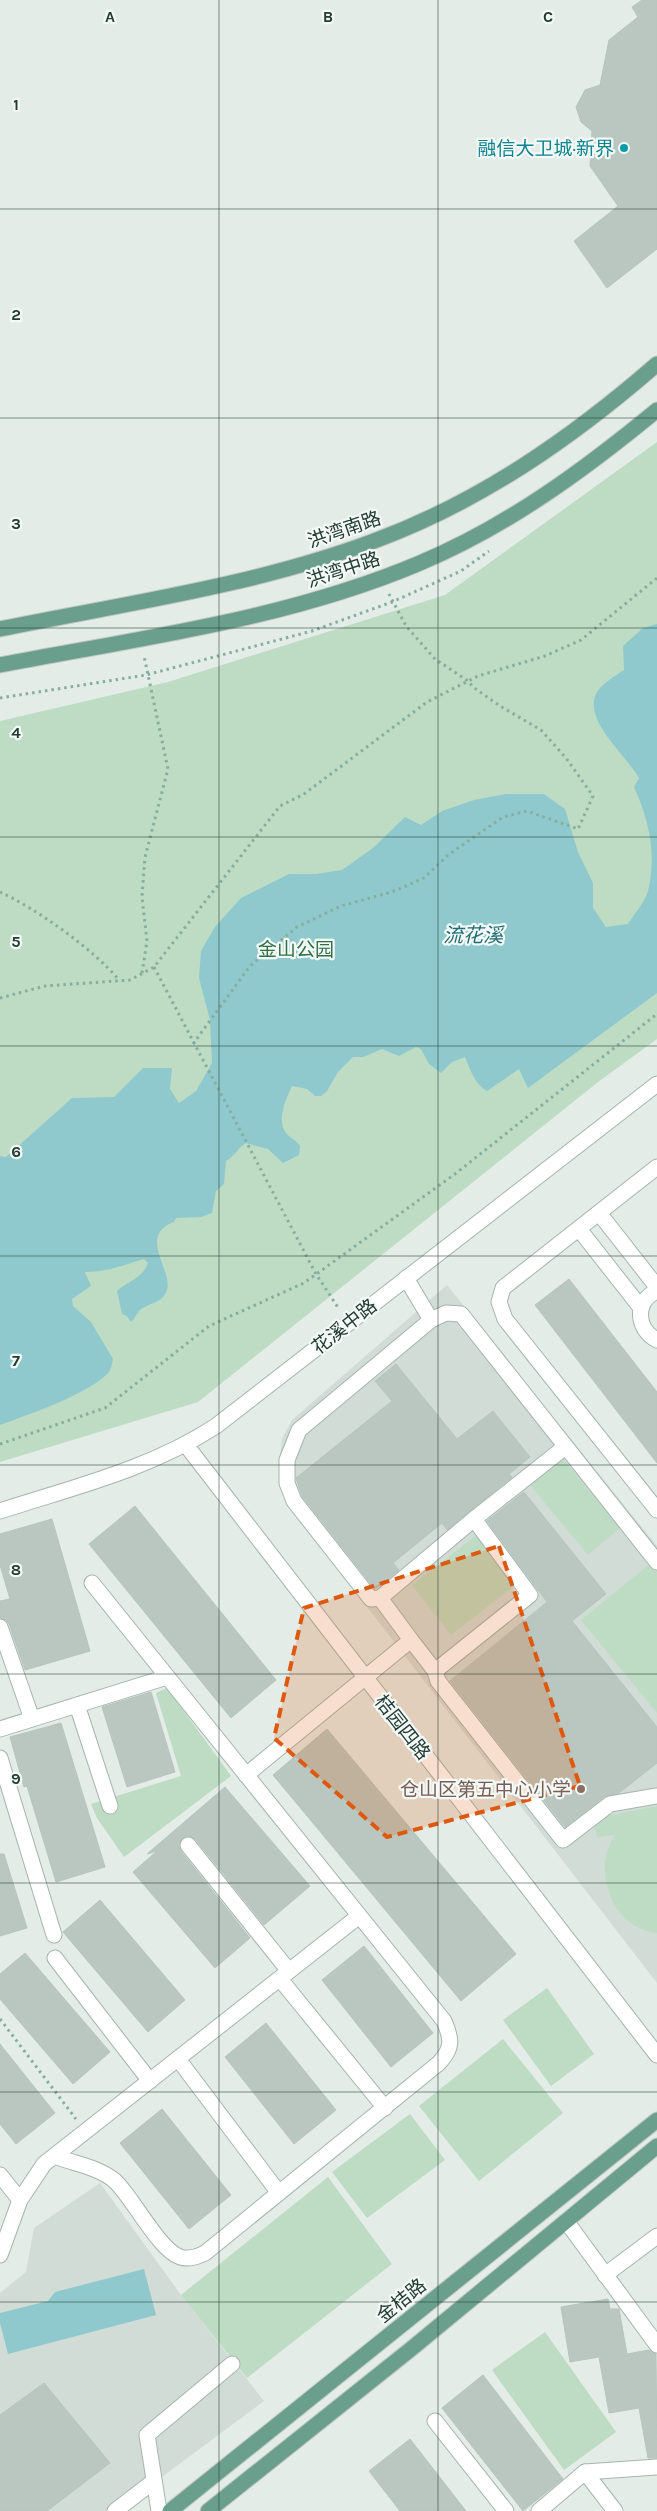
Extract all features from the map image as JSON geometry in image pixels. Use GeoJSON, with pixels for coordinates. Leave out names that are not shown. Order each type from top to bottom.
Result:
{"type":"FeatureCollection","features":[{"type":"Feature","properties":{"kind":"main road","name":"洪湾南路"},"geometry":{"type":"LineString","coordinates":[[0,629],[256,577],[374,542],[462,502],[508,477],[554,446],[657,364]]}},
{"type":"Feature","properties":{"kind":"main road","name":"洪湾中路"},"geometry":{"type":"LineString","coordinates":[[0,665],[284,608],[374,581],[421,563],[462,543],[556,489],[602,456],[657,410]]}},
{"type":"Feature","properties":{"kind":"main road","name":"金桔路"},"geometry":{"type":"LineString","coordinates":[[170,2511],[657,2120]]}},
{"type":"Feature","properties":{"kind":"main road"},"geometry":{"type":"LineString","coordinates":[[208,2511],[411,2350],[657,2146]]}},
{"type":"Feature","properties":{"kind":"street","name":"花溪中路"},"geometry":{"type":"LineString","coordinates":[[0,1511],[131,1469],[186,1445],[216,1426],[657,1084]]}},
{"type":"Feature","properties":{"kind":"street"},"geometry":{"type":"LineString","coordinates":[[657,1166],[503,1288],[499,1302],[505,1319],[657,1510]]}},
{"type":"Feature","properties":{"kind":"street"},"geometry":{"type":"LineString","coordinates":[[599,1213],[657,1289],[648,1296],[641,1308],[642,1327],[657,1340]]}},
{"type":"Feature","properties":{"kind":"street"},"geometry":{"type":"LineString","coordinates":[[578,1229],[641,1308]]}},
{"type":"Feature","properties":{"kind":"street"},"geometry":{"type":"LineString","coordinates":[[406,1278],[431,1320]]}},
{"type":"Feature","properties":{"kind":"street"},"geometry":{"type":"LineString","coordinates":[[565,1447],[474,1519],[380,1598],[371,1599],[294,1501],[286,1482],[287,1460],[299,1430],[431,1320],[446,1312],[461,1314],[657,1562]]}},
{"type":"Feature","properties":{"kind":"street","name":"桔园四路"},"geometry":{"type":"LineString","coordinates":[[186,1445],[657,2056]]}},
{"type":"Feature","properties":{"kind":"street"},"geometry":{"type":"LineString","coordinates":[[435,1671],[530,1595],[474,1519]]}},
{"type":"Feature","properties":{"kind":"street"},"geometry":{"type":"LineString","coordinates":[[55,2156],[102,2173],[115,2181],[170,2251],[186,2258],[196,2258],[205,2253],[439,2063],[448,2053],[450,2042],[444,2021],[92,1583]]}},
{"type":"Feature","properties":{"kind":"street"},"geometry":{"type":"LineString","coordinates":[[380,1598],[435,1671],[438,1681],[564,1840],[610,1804],[657,1796]]}},
{"type":"Feature","properties":{"kind":"street"},"geometry":{"type":"LineString","coordinates":[[0,1626],[32,1719]]}},
{"type":"Feature","properties":{"kind":"street"},"geometry":{"type":"LineString","coordinates":[[246,1775],[411,1640]]}},
{"type":"Feature","properties":{"kind":"street"},"geometry":{"type":"LineString","coordinates":[[0,1729],[167,1677]]}},
{"type":"Feature","properties":{"kind":"street"},"geometry":{"type":"LineString","coordinates":[[77,1705],[110,1806]]}},
{"type":"Feature","properties":{"kind":"street"},"geometry":{"type":"LineString","coordinates":[[0,1758],[54,1935]]}},
{"type":"Feature","properties":{"kind":"street"},"geometry":{"type":"LineString","coordinates":[[188,1844],[385,2108]]}},
{"type":"Feature","properties":{"kind":"street"},"geometry":{"type":"LineString","coordinates":[[0,2255],[20,2200],[33,2178],[55,2156],[360,1916]]}},
{"type":"Feature","properties":{"kind":"street"},"geometry":{"type":"LineString","coordinates":[[55,1958],[150,2081]]}},
{"type":"Feature","properties":{"kind":"street"},"geometry":{"type":"LineString","coordinates":[[178,2059],[279,2193]]}},
{"type":"Feature","properties":{"kind":"street"},"geometry":{"type":"LineString","coordinates":[[0,2175],[20,2200]]}},
{"type":"Feature","properties":{"kind":"street"},"geometry":{"type":"LineString","coordinates":[[566,2221],[657,2345]]}},
{"type":"Feature","properties":{"kind":"street"},"geometry":{"type":"LineString","coordinates":[[605,2275],[657,2236]]}},
{"type":"Feature","properties":{"kind":"street"},"geometry":{"type":"LineString","coordinates":[[159,2511],[147,2435],[232,2364]]}},
{"type":"Feature","properties":{"kind":"street"},"geometry":{"type":"LineString","coordinates":[[435,2421],[506,2511]]}},
{"type":"Feature","properties":{"kind":"street"},"geometry":{"type":"LineString","coordinates":[[539,2511],[585,2472],[657,2467]]}},
{"type":"Feature","properties":{"kind":"street"},"geometry":{"type":"LineString","coordinates":[[585,2472],[615,2511]]}},
{"type":"Feature","properties":{"kind":"street"},"geometry":{"type":"LineString","coordinates":[[115,2511],[154,2481]]}},
{"type":"Feature","properties":{"kind":"path"},"geometry":{"type":"LineString","coordinates":[[0,998],[45,986],[130,980],[154,967],[280,806],[304,794],[426,702],[468,681],[544,656],[581,640],[657,578]]}},
{"type":"Feature","properties":{"kind":"path"},"geometry":{"type":"LineString","coordinates":[[193,1044],[250,966],[298,927],[341,906],[392,892],[424,878],[448,855],[503,817],[527,811],[578,829],[593,796],[566,758],[541,730],[500,706],[468,681],[435,659],[406,626],[392,602]]}},
{"type":"Feature","properties":{"kind":"path"},"geometry":{"type":"LineString","coordinates":[[141,638],[146,676],[162,737],[168,769],[145,857],[142,897],[147,941],[142,973]]}},
{"type":"Feature","properties":{"kind":"path"},"geometry":{"type":"LineString","coordinates":[[0,892],[61,929],[110,969],[119,980]]}},
{"type":"Feature","properties":{"kind":"path"},"geometry":{"type":"LineString","coordinates":[[154,967],[202,1062],[252,1150],[316,1274],[348,1323]]}},
{"type":"Feature","properties":{"kind":"path"},"geometry":{"type":"LineString","coordinates":[[0,1444],[105,1408],[209,1326],[304,1283],[454,1174],[657,1014]]}},
{"type":"Feature","properties":{"kind":"path"},"geometry":{"type":"LineString","coordinates":[[0,2019],[85,2131]]}},
{"type":"Feature","properties":{"kind":"highlighted area"},"geometry":{"type":"Polygon","coordinates":[[[499,1546],[580,1786],[387,1837],[274,1738],[304,1608],[499,1546]]]}},
{"type":"Feature","properties":{"kind":"shaded area","name":"仓山区第五中心小学"},"geometry":{"type":"Polygon","coordinates":[[[447,1285],[657,1546],[657,1983],[304,1525],[289,1500],[280,1457],[282,1439],[292,1420],[447,1285]]]}},
{"type":"Feature","properties":{"kind":"shaded area"},"geometry":{"type":"Polygon","coordinates":[[[100,2183],[181,2295],[264,2401],[116,2511],[0,2511],[0,2293],[26,2272],[34,2228],[100,2183]]]}},
{"type":"Feature","properties":{"kind":"green space","name":"金山公园"},"geometry":{"type":"Polygon","coordinates":[[[657,442],[657,1039],[598,1082],[198,1402],[0,1462],[0,721],[168,682],[445,595],[657,442]]]}},
{"type":"Feature","properties":{"kind":"green space"},"geometry":{"type":"Polygon","coordinates":[[[562,1458],[620,1528],[588,1555],[530,1485],[562,1458]]]}},
{"type":"Feature","properties":{"kind":"green space"},"geometry":{"type":"Polygon","coordinates":[[[477,1535],[515,1585],[451,1635],[412,1585],[477,1535]]]}},
{"type":"Feature","properties":{"kind":"green space"},"geometry":{"type":"Polygon","coordinates":[[[650,1564],[657,1572],[657,1713],[581,1620],[650,1564]]]}},
{"type":"Feature","properties":{"kind":"green space"},"geometry":{"type":"Polygon","coordinates":[[[167,1688],[231,1776],[124,1857],[97,1818],[91,1804],[181,1776],[156,1693],[167,1688]]]}},
{"type":"Feature","properties":{"kind":"green space"},"geometry":{"type":"Polygon","coordinates":[[[657,1806],[657,1933],[641,1929],[628,1921],[610,1895],[606,1880],[605,1864],[608,1849],[615,1835],[597,1837],[593,1819],[657,1806]]]}},
{"type":"Feature","properties":{"kind":"green space"},"geometry":{"type":"Polygon","coordinates":[[[547,1988],[594,2054],[551,2086],[503,2020],[547,1988]]]}},
{"type":"Feature","properties":{"kind":"green space"},"geometry":{"type":"Polygon","coordinates":[[[503,2039],[563,2113],[479,2181],[419,2106],[503,2039]]]}},
{"type":"Feature","properties":{"kind":"green space"},"geometry":{"type":"Polygon","coordinates":[[[410,2114],[445,2160],[367,2218],[332,2172],[410,2114]]]}},
{"type":"Feature","properties":{"kind":"green space"},"geometry":{"type":"Polygon","coordinates":[[[328,2177],[392,2264],[247,2378],[181,2295],[328,2177]]]}},
{"type":"Feature","properties":{"kind":"green space"},"geometry":{"type":"Polygon","coordinates":[[[545,2332],[616,2432],[564,2470],[492,2370],[545,2332]]]}},
{"type":"Feature","properties":{"kind":"water","name":"流花溪"},"geometry":{"type":"Polygon","coordinates":[[[657,624],[657,993],[528,1088],[519,1069],[487,1091],[476,1081],[465,1057],[452,1062],[441,1073],[429,1064],[421,1049],[416,1047],[399,1056],[382,1049],[363,1057],[353,1057],[338,1072],[327,1091],[321,1096],[315,1096],[307,1089],[292,1086],[283,1110],[282,1122],[286,1133],[300,1146],[299,1155],[283,1163],[268,1149],[246,1143],[226,1161],[224,1184],[216,1191],[212,1213],[201,1217],[176,1218],[174,1222],[163,1228],[158,1235],[157,1244],[168,1282],[167,1290],[162,1298],[140,1310],[131,1322],[127,1316],[122,1314],[117,1291],[139,1276],[148,1263],[144,1259],[122,1266],[85,1272],[91,1286],[72,1299],[73,1306],[91,1322],[113,1359],[110,1370],[99,1381],[73,1396],[0,1425],[0,1156],[6,1157],[72,1098],[114,1097],[143,1068],[172,1068],[170,1089],[179,1103],[196,1091],[212,1063],[210,1020],[199,978],[201,951],[215,927],[241,898],[289,874],[316,874],[342,870],[373,848],[405,817],[421,825],[442,811],[474,800],[506,794],[544,794],[565,809],[578,852],[593,883],[593,908],[606,927],[628,924],[647,895],[652,864],[650,838],[644,812],[634,787],[639,778],[600,725],[595,714],[594,703],[597,692],[609,680],[624,670],[623,646],[643,628],[657,624]]]}},
{"type":"Feature","properties":{"kind":"water"},"geometry":{"type":"Polygon","coordinates":[[[144,2269],[156,2315],[8,2354],[0,2323],[0,2313],[48,2301],[55,2292],[144,2269]]]}},
{"type":"Feature","properties":{"kind":"building","name":"融信大卫城·新界"},"geometry":{"type":"Polygon","coordinates":[[[642,0],[657,0],[657,249],[607,288],[574,241],[618,206],[590,166],[592,131],[581,122],[576,107],[585,90],[600,85],[609,40],[638,17],[632,7],[642,0]]]}},
{"type":"Feature","properties":{"kind":"building"},"geometry":{"type":"Polygon","coordinates":[[[569,1279],[657,1392],[657,1463],[535,1305],[569,1279]]]}},
{"type":"Feature","properties":{"kind":"building"},"geometry":{"type":"Polygon","coordinates":[[[396,1364],[457,1439],[493,1411],[530,1457],[509,1474],[512,1477],[447,1530],[442,1523],[393,1563],[399,1570],[375,1589],[302,1496],[296,1478],[392,1401],[375,1381],[396,1364]]]}},
{"type":"Feature","properties":{"kind":"building"},"geometry":{"type":"Polygon","coordinates":[[[524,1492],[606,1594],[572,1621],[657,1727],[657,1763],[619,1793],[604,1797],[565,1827],[450,1681],[547,1602],[487,1521],[524,1492]]]}},
{"type":"Feature","properties":{"kind":"building"},"geometry":{"type":"Polygon","coordinates":[[[135,1506],[276,1680],[231,1718],[89,1544],[135,1506]]]}},
{"type":"Feature","properties":{"kind":"building"},"geometry":{"type":"Polygon","coordinates":[[[52,1519],[90,1651],[25,1670],[9,1624],[6,1620],[0,1618],[0,1601],[10,1599],[0,1565],[0,1534],[52,1519]]]}},
{"type":"Feature","properties":{"kind":"building"},"geometry":{"type":"Polygon","coordinates":[[[151,1692],[175,1772],[127,1787],[102,1707],[151,1692]]]}},
{"type":"Feature","properties":{"kind":"building"},"geometry":{"type":"Polygon","coordinates":[[[61,1723],[105,1867],[56,1882],[27,1786],[24,1787],[10,1737],[61,1723]]]}},
{"type":"Feature","properties":{"kind":"building"},"geometry":{"type":"Polygon","coordinates":[[[327,1729],[516,1954],[461,2001],[273,1775],[327,1729]]]}},
{"type":"Feature","properties":{"kind":"building"},"geometry":{"type":"Polygon","coordinates":[[[225,1787],[310,1886],[264,1925],[195,1839],[187,1836],[182,1838],[179,1846],[181,1851],[250,1938],[215,1968],[133,1872],[157,1851],[147,1854],[225,1787]]]}},
{"type":"Feature","properties":{"kind":"building"},"geometry":{"type":"Polygon","coordinates":[[[0,1854],[4,1854],[27,1928],[0,1936],[0,1854]]]}},
{"type":"Feature","properties":{"kind":"building"},"geometry":{"type":"Polygon","coordinates":[[[100,1900],[185,2000],[148,2032],[63,1932],[100,1900]]]}},
{"type":"Feature","properties":{"kind":"building"},"geometry":{"type":"Polygon","coordinates":[[[364,1946],[433,2033],[391,2067],[322,1980],[364,1946]]]}},
{"type":"Feature","properties":{"kind":"building"},"geometry":{"type":"Polygon","coordinates":[[[25,1953],[110,2052],[73,2084],[0,1999],[0,1974],[25,1953]]]}},
{"type":"Feature","properties":{"kind":"building"},"geometry":{"type":"Polygon","coordinates":[[[266,2023],[336,2110],[294,2144],[225,2057],[266,2023]]]}},
{"type":"Feature","properties":{"kind":"building"},"geometry":{"type":"Polygon","coordinates":[[[0,2044],[55,2113],[16,2144],[0,2124],[0,2044]]]}},
{"type":"Feature","properties":{"kind":"building"},"geometry":{"type":"Polygon","coordinates":[[[162,2109],[231,2195],[189,2229],[120,2143],[162,2109]]]}},
{"type":"Feature","properties":{"kind":"building"},"geometry":{"type":"Polygon","coordinates":[[[608,2299],[610,2309],[619,2309],[627,2354],[649,2350],[656,2354],[657,2458],[648,2458],[639,2408],[609,2413],[599,2357],[570,2362],[561,2307],[608,2299]]]}},
{"type":"Feature","properties":{"kind":"building"},"geometry":{"type":"Polygon","coordinates":[[[483,2375],[563,2479],[523,2511],[442,2408],[483,2375]]]}},
{"type":"Feature","properties":{"kind":"building"},"geometry":{"type":"Polygon","coordinates":[[[44,2383],[110,2463],[47,2511],[0,2511],[0,2415],[44,2383]]]}},
{"type":"Feature","properties":{"kind":"building"},"geometry":{"type":"Polygon","coordinates":[[[410,2439],[466,2511],[400,2511],[369,2471],[410,2439]]]}},
{"type":"Feature","properties":{"kind":"place","name":"融信大卫城·新界"},"geometry":{"type":"Point","coordinates":[624,148]}},
{"type":"Feature","properties":{"kind":"place","name":"仓山区第五中心小学"},"geometry":{"type":"Point","coordinates":[581,1789]}}]}
